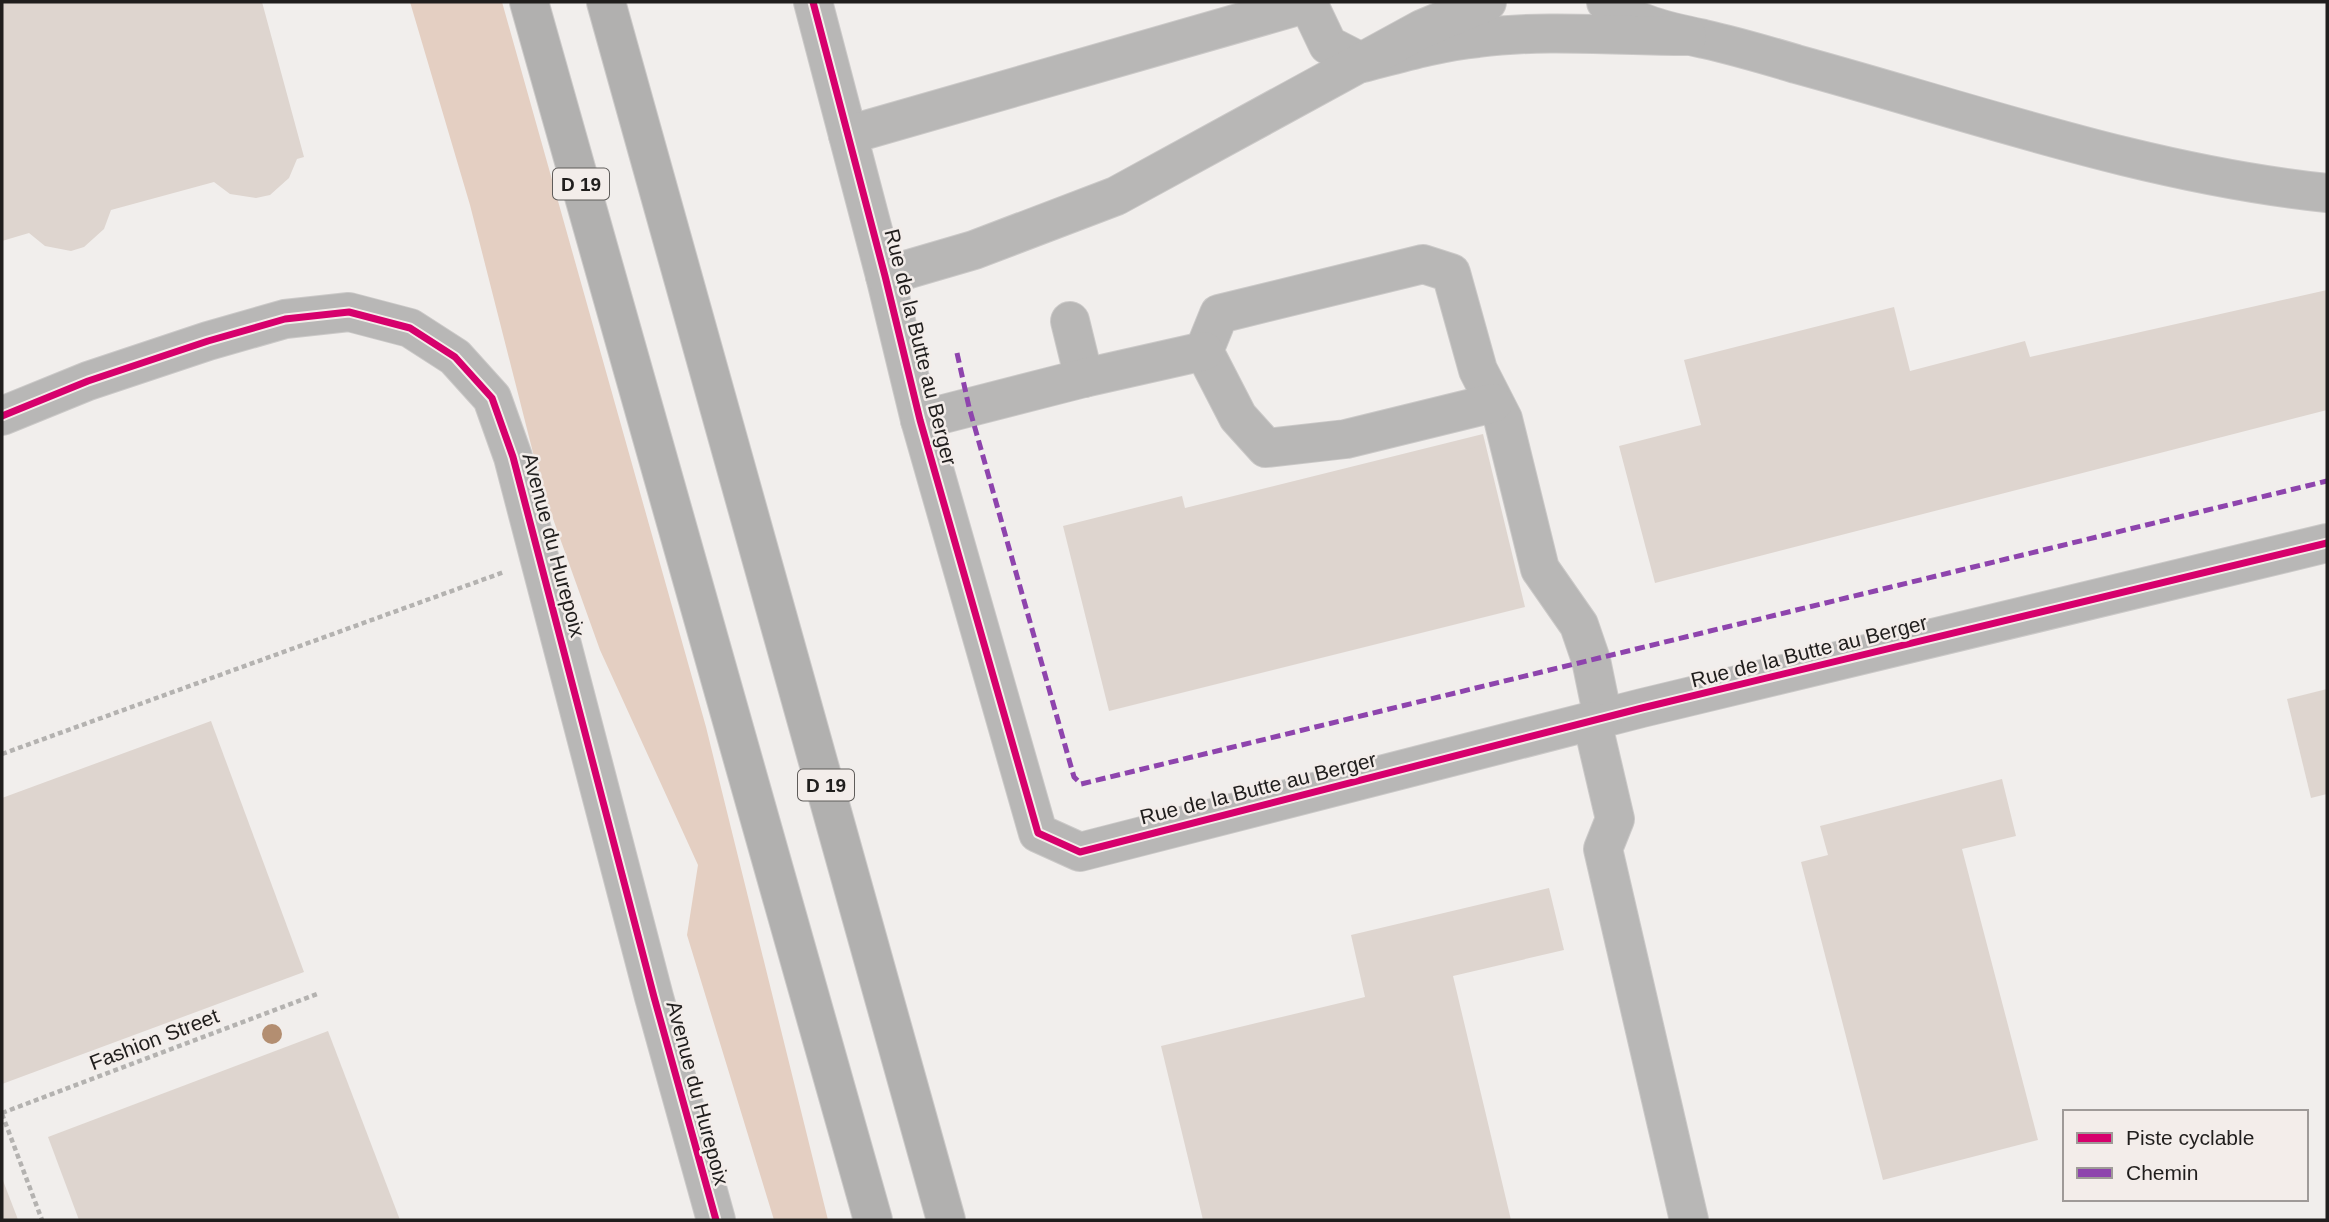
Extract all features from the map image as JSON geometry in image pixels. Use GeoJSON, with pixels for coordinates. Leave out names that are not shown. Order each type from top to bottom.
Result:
{"type":"FeatureCollection","features":[{"type":"Feature","properties":{"kind":"main road","name":"D 19"},"geometry":{"type":"LineString","coordinates":[[529,2],[873,1220]]}},
{"type":"Feature","properties":{"kind":"main road","name":"D 19"},"geometry":{"type":"LineString","coordinates":[[606,2],[946,1220]]}},
{"type":"Feature","properties":{"kind":"street","name":"Rue de la Butte au Berger"},"geometry":{"type":"LineString","coordinates":[[813,2],[920,420],[1038,833],[1080,852],[1598,719],[2327,543]]}},
{"type":"Feature","properties":{"kind":"street"},"geometry":{"type":"LineString","coordinates":[[848,135],[1307,2],[1328,46],[1363,63],[1427,46],[1480,37],[1550,34],[1686,36]]}},
{"type":"Feature","properties":{"kind":"street"},"geometry":{"type":"LineString","coordinates":[[885,276],[974,250],[1116,196],[1422,29],[1487,2]]}},
{"type":"Feature","properties":{"kind":"street"},"geometry":{"type":"LineString","coordinates":[[1606,2],[1621,14],[1686,36],[1796,63],[2101,152],[2202,174],[2280,188],[2327,193]]}},
{"type":"Feature","properties":{"kind":"street"},"geometry":{"type":"LineString","coordinates":[[1493,403],[1346,439],[1266,448],[1238,417],[1204,351],[1219,314],[1423,264],[1451,274],[1478,370],[1503,419],[1540,569],[1579,625],[1591,660],[1615,819],[1603,849],[1689,1220]]}},
{"type":"Feature","properties":{"kind":"street","name":"Avenue du Hurepoix"},"geometry":{"type":"LineString","coordinates":[[2,416],[88,382],[208,341],[285,319],[349,312],[410,328],[455,357],[492,398],[513,457],[654,997],[716,1220]]}},
{"type":"Feature","properties":{"kind":"street"},"geometry":{"type":"LineString","coordinates":[[1070,321],[1084,378]]}},
{"type":"Feature","properties":{"kind":"street"},"geometry":{"type":"LineString","coordinates":[[920,420],[1204,351]]}},
{"type":"Feature","properties":{"kind":"path"},"geometry":{"type":"LineString","coordinates":[[2,754],[540,558]]}},
{"type":"Feature","properties":{"kind":"path"},"geometry":{"type":"LineString","coordinates":[[2,1113],[41,1220]]}},
{"type":"Feature","properties":{"kind":"shaded area"},"geometry":{"type":"Polygon","coordinates":[[[410,2],[502,2],[706,727],[828,1220],[774,1220],[687,935],[698,865],[600,650],[542,488],[470,205],[410,2]]]}},
{"type":"Feature","properties":{"kind":"building"},"geometry":{"type":"Polygon","coordinates":[[[2,2],[262,2],[304,157],[297,159],[289,178],[270,195],[256,198],[230,194],[214,182],[111,210],[104,229],[84,247],[71,251],[45,246],[29,233],[2,241],[2,2]]]}},
{"type":"Feature","properties":{"kind":"building"},"geometry":{"type":"Polygon","coordinates":[[[2327,290],[2327,410],[1655,583],[1619,446],[1701,425],[1684,360],[1894,307],[1910,371],[2025,341],[2030,357],[2327,290]]]}},
{"type":"Feature","properties":{"kind":"building"},"geometry":{"type":"Polygon","coordinates":[[[1483,434],[1525,607],[1109,711],[1063,526],[1182,496],[1185,508],[1483,434]]]}},
{"type":"Feature","properties":{"kind":"building"},"geometry":{"type":"Polygon","coordinates":[[[2327,689],[2327,794],[2311,798],[2287,699],[2327,689]]]}},
{"type":"Feature","properties":{"kind":"building"},"geometry":{"type":"Polygon","coordinates":[[[211,721],[304,972],[2,1084],[2,798],[211,721]]]}},
{"type":"Feature","properties":{"kind":"building"},"geometry":{"type":"Polygon","coordinates":[[[2002,779],[2016,836],[1962,849],[2038,1140],[1883,1180],[1801,862],[1828,855],[1820,826],[2002,779]]]}},
{"type":"Feature","properties":{"kind":"building"},"geometry":{"type":"Polygon","coordinates":[[[1549,888],[1564,950],[1453,976],[1511,1220],[1203,1220],[1161,1046],[1365,997],[1351,935],[1549,888]]]}},
{"type":"Feature","properties":{"kind":"building"},"geometry":{"type":"Polygon","coordinates":[[[328,1031],[400,1220],[79,1220],[48,1137],[328,1031]]]}},
{"type":"Feature","properties":{"kind":"building"},"geometry":{"type":"Polygon","coordinates":[[[2,1178],[17,1217],[18,1220],[2,1220],[2,1178]]]}},
{"type":"Feature","properties":{"kind":"marked path"},"geometry":{"type":"LineString","coordinates":[[957,353],[969,407],[1074,777],[1081,784],[2327,481]]}},
{"type":"Feature","properties":{"kind":"cycle path"},"geometry":{"type":"LineString","coordinates":[[813,2],[920,420],[1038,833],[1080,852],[1642,708],[2327,543]]}},
{"type":"Feature","properties":{"kind":"cycle path"},"geometry":{"type":"LineString","coordinates":[[2,416],[88,381],[208,341],[285,319],[349,312],[410,328],[455,357],[492,398],[513,457],[654,997],[716,1220]]}}]}
